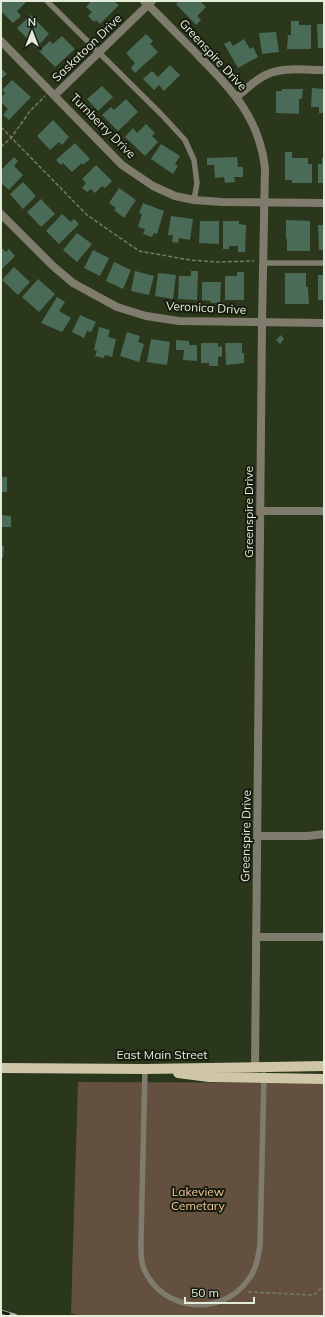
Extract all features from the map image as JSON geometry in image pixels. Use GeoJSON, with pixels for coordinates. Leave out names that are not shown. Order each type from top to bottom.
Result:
{"type":"FeatureCollection","features":[{"type":"Feature","properties":{"kind":"main road","name":"East Main Street"},"geometry":{"type":"LineString","coordinates":[[1,1068],[145,1069],[324,1066]]}},
{"type":"Feature","properties":{"kind":"main road"},"geometry":{"type":"LineString","coordinates":[[145,1069],[209,1077],[324,1079]]}},
{"type":"Feature","properties":{"kind":"street","name":"Saskatoon Drive"},"geometry":{"type":"LineString","coordinates":[[55,96],[100,53],[148,2]]}},
{"type":"Feature","properties":{"kind":"street","name":"Greenspire Drive"},"geometry":{"type":"LineString","coordinates":[[148,2],[222,79],[237,97],[256,131],[263,153],[265,168],[256,937],[259,1067]]}},
{"type":"Feature","properties":{"kind":"street","name":"Turnberry Drive"},"geometry":{"type":"LineString","coordinates":[[1,42],[122,165],[153,186],[175,196],[194,200],[264,203],[324,203]]}},
{"type":"Feature","properties":{"kind":"street"},"geometry":{"type":"LineString","coordinates":[[237,97],[262,77],[273,72],[287,70],[324,70]]}},
{"type":"Feature","properties":{"kind":"street","name":"Veronica Drive"},"geometry":{"type":"LineString","coordinates":[[1,214],[53,266],[73,283],[117,306],[146,316],[179,321],[324,323]]}},
{"type":"Feature","properties":{"kind":"street"},"geometry":{"type":"LineString","coordinates":[[261,511],[324,511]]}},
{"type":"Feature","properties":{"kind":"street"},"geometry":{"type":"LineString","coordinates":[[258,836],[308,836],[324,834]]}},
{"type":"Feature","properties":{"kind":"street"},"geometry":{"type":"LineString","coordinates":[[256,937],[324,937]]}},
{"type":"Feature","properties":{"kind":"lane"},"geometry":{"type":"LineString","coordinates":[[47,1],[162,115],[185,140],[194,160],[197,183],[194,200]]}},
{"type":"Feature","properties":{"kind":"lane"},"geometry":{"type":"LineString","coordinates":[[263,263],[324,263]]}},
{"type":"Feature","properties":{"kind":"lane"},"geometry":{"type":"LineString","coordinates":[[145,1069],[141,1252],[144,1269],[153,1284],[162,1292],[176,1301],[198,1305],[213,1304],[227,1298],[241,1289],[249,1279],[254,1269],[260,1245],[264,1078],[259,1067]]}},
{"type":"Feature","properties":{"kind":"path"},"geometry":{"type":"LineString","coordinates":[[1,148],[11,138],[30,111],[44,96]]}},
{"type":"Feature","properties":{"kind":"path"},"geometry":{"type":"LineString","coordinates":[[1,127],[87,215],[139,251],[190,260],[217,262],[254,261]]}},
{"type":"Feature","properties":{"kind":"path"},"geometry":{"type":"LineString","coordinates":[[241,1289],[247,1292],[314,1295],[324,1286]]}},
{"type":"Feature","properties":{"kind":"green space","name":"Lakeview Cemetary"},"geometry":{"type":"Polygon","coordinates":[[[78,1082],[324,1083],[324,1316],[79,1316],[71,1313],[78,1082]]]}},
{"type":"Feature","properties":{"kind":"building"},"geometry":{"type":"Polygon","coordinates":[[[1,1],[26,2],[17,11],[21,16],[13,23],[1,11],[1,1]]]}},
{"type":"Feature","properties":{"kind":"building"},"geometry":{"type":"Polygon","coordinates":[[[91,1],[114,1],[119,5],[100,24],[96,20],[94,22],[88,16],[92,12],[86,7],[91,1]]]}},
{"type":"Feature","properties":{"kind":"building"},"geometry":{"type":"Polygon","coordinates":[[[179,1],[200,1],[206,7],[197,16],[201,20],[196,25],[176,4],[179,1]]]}},
{"type":"Feature","properties":{"kind":"building"},"geometry":{"type":"Polygon","coordinates":[[[31,15],[49,34],[36,48],[17,28],[31,15]]]}},
{"type":"Feature","properties":{"kind":"building"},"geometry":{"type":"Polygon","coordinates":[[[291,21],[299,21],[299,25],[311,25],[311,49],[287,49],[288,35],[291,35],[291,21]]]}},
{"type":"Feature","properties":{"kind":"building"},"geometry":{"type":"Polygon","coordinates":[[[317,24],[324,24],[324,48],[318,48],[317,24]]]}},
{"type":"Feature","properties":{"kind":"building"},"geometry":{"type":"Polygon","coordinates":[[[276,32],[279,52],[262,54],[259,33],[276,32]]]}},
{"type":"Feature","properties":{"kind":"building"},"geometry":{"type":"Polygon","coordinates":[[[146,34],[153,41],[150,44],[158,52],[135,73],[131,68],[135,63],[126,53],[146,34]]]}},
{"type":"Feature","properties":{"kind":"building"},"geometry":{"type":"Polygon","coordinates":[[[62,36],[75,49],[55,67],[39,51],[50,41],[53,44],[62,36]]]}},
{"type":"Feature","properties":{"kind":"building"},"geometry":{"type":"Polygon","coordinates":[[[244,39],[250,49],[253,47],[258,57],[238,68],[224,44],[230,41],[233,46],[244,39]]]}},
{"type":"Feature","properties":{"kind":"building"},"geometry":{"type":"Polygon","coordinates":[[[170,65],[180,75],[164,91],[159,85],[154,90],[143,79],[152,71],[158,77],[170,65]]]}},
{"type":"Feature","properties":{"kind":"building"},"geometry":{"type":"Polygon","coordinates":[[[1,68],[7,74],[1,79],[1,68]]]}},
{"type":"Feature","properties":{"kind":"building"},"geometry":{"type":"Polygon","coordinates":[[[12,80],[31,97],[9,120],[3,115],[8,109],[1,102],[1,98],[5,93],[2,90],[12,80]]]}},
{"type":"Feature","properties":{"kind":"building"},"geometry":{"type":"Polygon","coordinates":[[[102,86],[113,97],[98,111],[87,99],[102,86]]]}},
{"type":"Feature","properties":{"kind":"building"},"geometry":{"type":"Polygon","coordinates":[[[312,88],[324,89],[324,113],[319,113],[319,107],[311,107],[312,88]]]}},
{"type":"Feature","properties":{"kind":"building"},"geometry":{"type":"Polygon","coordinates":[[[282,89],[303,89],[302,99],[299,99],[299,114],[276,113],[276,91],[282,91],[282,89]]]}},
{"type":"Feature","properties":{"kind":"building"},"geometry":{"type":"Polygon","coordinates":[[[126,99],[138,112],[118,131],[102,115],[111,107],[114,110],[126,99]]]}},
{"type":"Feature","properties":{"kind":"building"},"geometry":{"type":"Polygon","coordinates":[[[53,120],[69,137],[62,145],[59,142],[50,150],[37,136],[53,120]]]}},
{"type":"Feature","properties":{"kind":"building"},"geometry":{"type":"Polygon","coordinates":[[[146,124],[155,133],[152,136],[158,142],[145,156],[125,137],[133,128],[137,133],[146,124]]]}},
{"type":"Feature","properties":{"kind":"building"},"geometry":{"type":"Polygon","coordinates":[[[75,143],[90,159],[83,165],[82,163],[72,172],[63,163],[61,165],[56,160],[75,143]]]}},
{"type":"Feature","properties":{"kind":"building"},"geometry":{"type":"Polygon","coordinates":[[[161,144],[180,156],[175,164],[178,166],[173,174],[151,159],[161,144]]]}},
{"type":"Feature","properties":{"kind":"building"},"geometry":{"type":"Polygon","coordinates":[[[285,152],[292,152],[292,158],[308,158],[308,164],[312,164],[312,183],[292,183],[292,180],[285,180],[285,152]]]}},
{"type":"Feature","properties":{"kind":"building"},"geometry":{"type":"Polygon","coordinates":[[[14,157],[18,161],[14,166],[23,175],[9,190],[1,183],[1,170],[14,157]]]}},
{"type":"Feature","properties":{"kind":"building"},"geometry":{"type":"Polygon","coordinates":[[[237,157],[238,167],[243,167],[243,177],[234,177],[235,182],[225,183],[224,177],[215,178],[214,165],[207,165],[207,158],[237,157]]]}},
{"type":"Feature","properties":{"kind":"building"},"geometry":{"type":"Polygon","coordinates":[[[322,158],[324,158],[324,183],[318,183],[318,164],[322,164],[322,158]]]}},
{"type":"Feature","properties":{"kind":"building"},"geometry":{"type":"Polygon","coordinates":[[[96,165],[112,181],[105,188],[102,186],[95,193],[91,189],[87,192],[82,188],[86,183],[82,179],[96,165]]]}},
{"type":"Feature","properties":{"kind":"building"},"geometry":{"type":"Polygon","coordinates":[[[23,182],[36,196],[23,209],[10,194],[23,182]]]}},
{"type":"Feature","properties":{"kind":"building"},"geometry":{"type":"Polygon","coordinates":[[[119,188],[136,200],[124,218],[114,210],[116,208],[109,203],[119,188]]]}},
{"type":"Feature","properties":{"kind":"building"},"geometry":{"type":"Polygon","coordinates":[[[41,199],[55,214],[41,227],[27,212],[41,199]]]}},
{"type":"Feature","properties":{"kind":"building"},"geometry":{"type":"Polygon","coordinates":[[[143,203],[164,211],[157,234],[154,233],[152,237],[143,234],[145,229],[138,227],[142,214],[139,213],[143,203]]]}},
{"type":"Feature","properties":{"kind":"building"},"geometry":{"type":"Polygon","coordinates":[[[62,214],[71,222],[74,219],[79,224],[59,244],[46,231],[62,214]]]}},
{"type":"Feature","properties":{"kind":"building"},"geometry":{"type":"Polygon","coordinates":[[[171,216],[193,219],[190,240],[179,238],[178,243],[172,242],[173,235],[168,235],[171,216]]]}},
{"type":"Feature","properties":{"kind":"building"},"geometry":{"type":"Polygon","coordinates":[[[286,220],[310,221],[310,251],[287,251],[286,220]]]}},
{"type":"Feature","properties":{"kind":"building"},"geometry":{"type":"Polygon","coordinates":[[[200,221],[219,221],[219,244],[199,243],[200,221]]]}},
{"type":"Feature","properties":{"kind":"building"},"geometry":{"type":"Polygon","coordinates":[[[223,221],[239,221],[239,224],[246,225],[245,252],[238,252],[238,246],[229,246],[229,249],[223,249],[223,221]]]}},
{"type":"Feature","properties":{"kind":"building"},"geometry":{"type":"Polygon","coordinates":[[[318,225],[324,225],[324,250],[319,250],[318,225]]]}},
{"type":"Feature","properties":{"kind":"building"},"geometry":{"type":"Polygon","coordinates":[[[77,233],[92,244],[77,262],[63,250],[77,233]]]}},
{"type":"Feature","properties":{"kind":"building"},"geometry":{"type":"Polygon","coordinates":[[[1,247],[6,252],[9,249],[15,256],[1,270],[1,247]]]}},
{"type":"Feature","properties":{"kind":"building"},"geometry":{"type":"Polygon","coordinates":[[[93,250],[109,258],[100,276],[84,268],[93,250]]]}},
{"type":"Feature","properties":{"kind":"building"},"geometry":{"type":"Polygon","coordinates":[[[114,262],[131,270],[123,289],[106,281],[114,262]]]}},
{"type":"Feature","properties":{"kind":"building"},"geometry":{"type":"Polygon","coordinates":[[[14,267],[30,282],[18,295],[2,280],[14,267]]]}},
{"type":"Feature","properties":{"kind":"building"},"geometry":{"type":"Polygon","coordinates":[[[135,271],[154,276],[149,295],[131,291],[135,271]]]}},
{"type":"Feature","properties":{"kind":"building"},"geometry":{"type":"Polygon","coordinates":[[[191,271],[198,271],[197,300],[178,299],[179,276],[191,276],[191,271]]]}},
{"type":"Feature","properties":{"kind":"building"},"geometry":{"type":"Polygon","coordinates":[[[237,272],[244,272],[244,300],[225,300],[225,276],[237,276],[237,272]]]}},
{"type":"Feature","properties":{"kind":"building"},"geometry":{"type":"Polygon","coordinates":[[[158,273],[176,275],[173,299],[155,296],[158,273]]]}},
{"type":"Feature","properties":{"kind":"building"},"geometry":{"type":"Polygon","coordinates":[[[285,273],[306,273],[306,287],[308,287],[309,304],[285,304],[285,273]]]}},
{"type":"Feature","properties":{"kind":"building"},"geometry":{"type":"Polygon","coordinates":[[[318,275],[324,275],[324,300],[318,300],[318,275]]]}},
{"type":"Feature","properties":{"kind":"building"},"geometry":{"type":"Polygon","coordinates":[[[38,279],[55,294],[39,312],[22,297],[38,279]]]}},
{"type":"Feature","properties":{"kind":"building"},"geometry":{"type":"Polygon","coordinates":[[[202,282],[221,282],[220,303],[211,303],[211,301],[202,300],[202,282]]]}},
{"type":"Feature","properties":{"kind":"building"},"geometry":{"type":"Polygon","coordinates":[[[57,297],[65,302],[59,311],[71,318],[62,332],[41,323],[57,297]]]}},
{"type":"Feature","properties":{"kind":"building"},"geometry":{"type":"Polygon","coordinates":[[[80,315],[96,322],[91,332],[87,331],[84,338],[72,332],[80,315]]]}},
{"type":"Feature","properties":{"kind":"building"},"geometry":{"type":"Polygon","coordinates":[[[99,327],[110,330],[108,337],[116,339],[112,357],[105,355],[104,358],[95,356],[97,351],[94,350],[99,327]]]}},
{"type":"Feature","properties":{"kind":"building"},"geometry":{"type":"Polygon","coordinates":[[[127,332],[140,336],[138,342],[144,344],[139,362],[120,356],[127,332]]]}},
{"type":"Feature","properties":{"kind":"building"},"geometry":{"type":"Polygon","coordinates":[[[281,335],[284,339],[280,344],[276,340],[281,335]]]}},
{"type":"Feature","properties":{"kind":"building"},"geometry":{"type":"Polygon","coordinates":[[[151,339],[170,342],[167,365],[147,362],[151,339]]]}},
{"type":"Feature","properties":{"kind":"building"},"geometry":{"type":"Polygon","coordinates":[[[176,340],[189,341],[189,345],[197,345],[197,361],[183,360],[184,350],[176,350],[176,340]]]}},
{"type":"Feature","properties":{"kind":"building"},"geometry":{"type":"Polygon","coordinates":[[[201,343],[218,343],[218,347],[222,346],[222,356],[218,357],[218,366],[209,366],[209,363],[201,363],[201,343]]]}},
{"type":"Feature","properties":{"kind":"building"},"geometry":{"type":"Polygon","coordinates":[[[225,343],[242,343],[244,363],[226,365],[225,343]]]}},
{"type":"Feature","properties":{"kind":"building"},"geometry":{"type":"Polygon","coordinates":[[[1,477],[7,477],[7,492],[1,492],[1,477]]]}},
{"type":"Feature","properties":{"kind":"building"},"geometry":{"type":"Polygon","coordinates":[[[1,515],[11,516],[11,527],[1,527],[1,515]]]}},
{"type":"Feature","properties":{"kind":"building"},"geometry":{"type":"Polygon","coordinates":[[[1,546],[4,546],[3,558],[1,558],[1,546]]]}},
{"type":"Feature","properties":{"kind":"railway"},"geometry":{"type":"LineString","coordinates":[[1,1312],[15,1316]]}}]}
